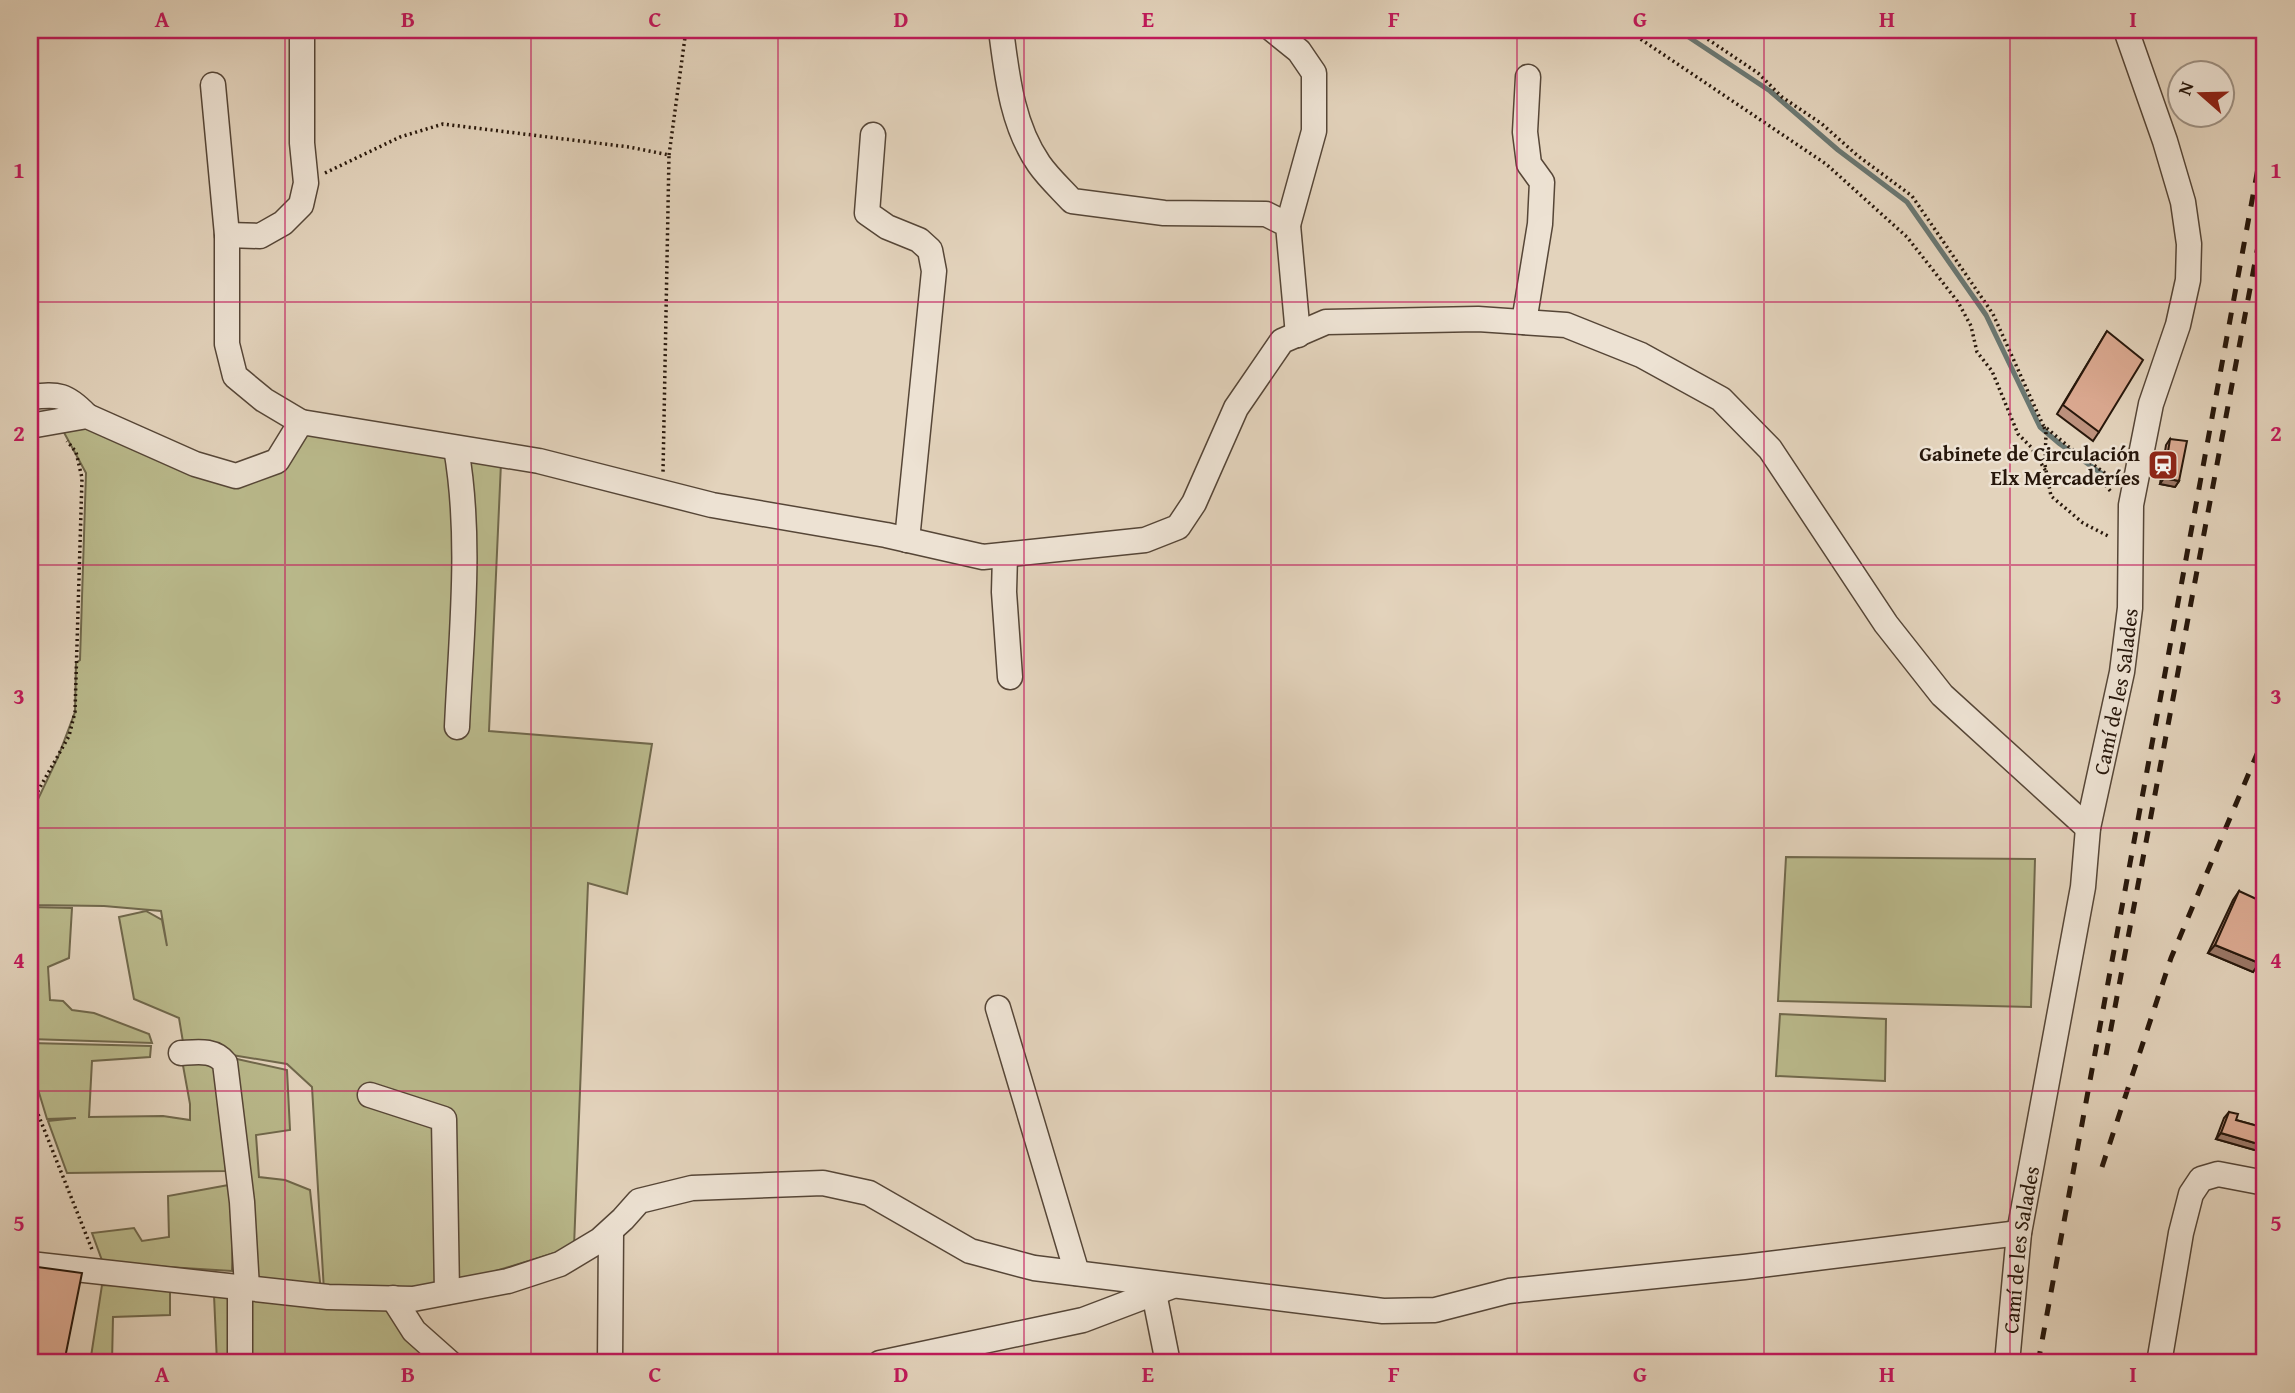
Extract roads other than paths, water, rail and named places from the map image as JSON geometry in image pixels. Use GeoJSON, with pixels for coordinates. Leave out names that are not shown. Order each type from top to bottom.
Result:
{"type":"FeatureCollection","features":[{"type":"Feature","properties":{"kind":"street"},"geometry":{"type":"LineString","coordinates":[[227,235],[260,236],[283,223],[301,205],[306,183],[302,143],[302,30]]}},
{"type":"Feature","properties":{"kind":"street"},"geometry":{"type":"LineString","coordinates":[[1002,30],[1009,89],[1019,125],[1039,164],[1072,201],[1164,213],[1266,214],[1289,225]]}},
{"type":"Feature","properties":{"kind":"street"},"geometry":{"type":"LineString","coordinates":[[1273,30],[1299,51],[1314,73],[1314,131],[1289,225],[1298,335]]}},
{"type":"Feature","properties":{"kind":"street","name":"Camí de les Salades"},"geometry":{"type":"LineString","coordinates":[[2007,1363],[2019,1233],[2083,887],[2088,828],[2122,672],[2130,608],[2131,516],[2139,460],[2151,404],[2178,325],[2188,280],[2189,244],[2183,202],[2165,141],[2126,30]]}},
{"type":"Feature","properties":{"kind":"street"},"geometry":{"type":"LineString","coordinates":[[1524,322],[1541,224],[1542,182],[1529,164],[1526,143],[1528,76]]}},
{"type":"Feature","properties":{"kind":"street"},"geometry":{"type":"LineString","coordinates":[[213,85],[227,235],[227,344],[234,376],[264,400],[301,422],[539,461],[712,505],[907,540],[983,557],[1145,541],[1178,527],[1194,503],[1236,408],[1282,341],[1326,323],[1478,319],[1566,325],[1641,355],[1721,399],[1770,449],[1886,624],[1942,695],[2088,828]]}},
{"type":"Feature","properties":{"kind":"street"},"geometry":{"type":"LineString","coordinates":[[873,135],[867,213],[887,227],[919,240],[930,250],[934,271],[907,540]]}},
{"type":"Feature","properties":{"kind":"street"},"geometry":{"type":"LineString","coordinates":[[30,397],[57,394],[72,400],[87,416],[195,464],[236,476],[277,461],[301,422]]}},
{"type":"Feature","properties":{"kind":"street"},"geometry":{"type":"LineString","coordinates":[[39,424],[87,416]]}},
{"type":"Feature","properties":{"kind":"street"},"geometry":{"type":"LineString","coordinates":[[456,448],[462,480],[464,559],[457,727]]}},
{"type":"Feature","properties":{"kind":"street"},"geometry":{"type":"LineString","coordinates":[[1005,555],[1004,592],[1010,677]]}},
{"type":"Feature","properties":{"kind":"street"},"geometry":{"type":"LineString","coordinates":[[998,1008],[1077,1273]]}},
{"type":"Feature","properties":{"kind":"street"},"geometry":{"type":"LineString","coordinates":[[181,1053],[203,1051],[220,1056],[225,1063],[243,1287],[240,1363]]}},
{"type":"Feature","properties":{"kind":"street"},"geometry":{"type":"LineString","coordinates":[[370,1095],[444,1119],[447,1292]]}},
{"type":"Feature","properties":{"kind":"street"},"geometry":{"type":"LineString","coordinates":[[2159,1363],[2181,1233],[2191,1194],[2201,1179],[2218,1174],[2265,1183]]}},
{"type":"Feature","properties":{"kind":"street"},"geometry":{"type":"LineString","coordinates":[[30,1264],[328,1297],[413,1299],[508,1281],[560,1264],[600,1240],[639,1200],[692,1188],[823,1183],[869,1193],[970,1251],[1034,1268],[1164,1289],[1384,1311],[1435,1310],[1509,1291],[1744,1267],[2019,1233]]}},
{"type":"Feature","properties":{"kind":"street"},"geometry":{"type":"LineString","coordinates":[[610,1363],[611,1231]]}},
{"type":"Feature","properties":{"kind":"street"},"geometry":{"type":"LineString","coordinates":[[880,1363],[1083,1320],[1164,1289]]}},
{"type":"Feature","properties":{"kind":"street"},"geometry":{"type":"LineString","coordinates":[[1164,1289],[1168,1363]]}},
{"type":"Feature","properties":{"kind":"street"},"geometry":{"type":"LineString","coordinates":[[393,1298],[414,1331],[450,1363]]}},
{"type":"Feature","properties":{"kind":"waterway"},"geometry":{"type":"LineString","coordinates":[[1678,30],[1770,91],[1838,150],[1907,202],[1986,315],[2040,427],[2105,476]]}},
{"type":"Feature","properties":{"kind":"railway"},"geometry":{"type":"LineString","coordinates":[[2038,1363],[2265,130]]}},
{"type":"Feature","properties":{"kind":"railway"},"geometry":{"type":"LineString","coordinates":[[2106,1055],[2265,209]]}},
{"type":"Feature","properties":{"kind":"railway"},"geometry":{"type":"LineString","coordinates":[[2102,1167],[2171,958],[2265,735]]}},
{"type":"Feature","properties":{"kind":"place","name":"Gabinete de Circulación Elx Mercaderíes"},"geometry":{"type":"Point","coordinates":[2163,465]}}]}
